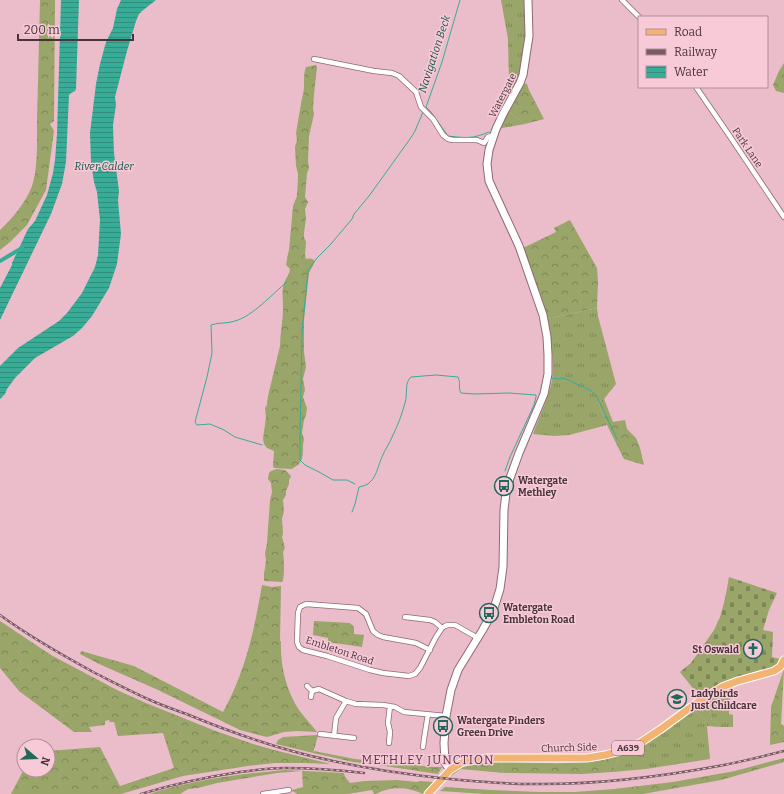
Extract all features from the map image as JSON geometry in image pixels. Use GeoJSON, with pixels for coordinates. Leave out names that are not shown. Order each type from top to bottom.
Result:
{"type":"FeatureCollection","features":[{"type":"Feature","properties":{"kind":"main road","name":"Watergate"},"geometry":{"type":"LineString","coordinates":[[450,770],[444,759],[446,716],[451,690],[460,666],[486,624],[500,589],[502,578],[506,493],[519,453],[544,394],[548,374],[547,337],[543,315],[519,246],[489,181],[487,164],[489,150],[494,135],[523,75],[530,36],[528,0]]}},
{"type":"Feature","properties":{"kind":"main road","name":"Church Side"},"geometry":{"type":"LineString","coordinates":[[450,770],[461,763],[475,759],[587,758],[624,750],[640,743],[702,698],[722,687],[774,671],[780,667],[784,660]]}},
{"type":"Feature","properties":{"kind":"main road","name":"A639"},"geometry":{"type":"LineString","coordinates":[[428,794],[450,770]]}},
{"type":"Feature","properties":{"kind":"street"},"geometry":{"type":"LineString","coordinates":[[622,0],[638,16]]}},
{"type":"Feature","properties":{"kind":"street"},"geometry":{"type":"LineString","coordinates":[[314,59],[374,71],[392,73],[399,76],[416,92],[421,107],[433,119],[443,135],[453,140],[477,140],[484,143],[485,147],[489,150]]}},
{"type":"Feature","properties":{"kind":"street","name":"Park Lane"},"geometry":{"type":"LineString","coordinates":[[697,88],[784,217]]}},
{"type":"Feature","properties":{"kind":"street"},"geometry":{"type":"LineString","coordinates":[[484,143],[488,137],[494,135]]}},
{"type":"Feature","properties":{"kind":"street","name":"Embleton Road"},"geometry":{"type":"LineString","coordinates":[[430,650],[416,643],[378,635],[373,631],[366,614],[358,608],[306,604],[298,610],[297,642],[299,647],[304,650],[383,673],[409,676],[415,674],[420,668],[430,650],[442,628]]}},
{"type":"Feature","properties":{"kind":"street"},"geometry":{"type":"LineString","coordinates":[[405,616],[430,620],[442,628],[448,625],[455,625],[478,638]]}},
{"type":"Feature","properties":{"kind":"street"},"geometry":{"type":"LineString","coordinates":[[307,686],[312,691]]}},
{"type":"Feature","properties":{"kind":"street"},"geometry":{"type":"LineString","coordinates":[[312,691],[319,689],[356,704],[383,705],[395,707],[404,712],[446,716]]}},
{"type":"Feature","properties":{"kind":"street"},"geometry":{"type":"LineString","coordinates":[[311,697],[312,691]]}},
{"type":"Feature","properties":{"kind":"street"},"geometry":{"type":"LineString","coordinates":[[334,736],[336,718],[346,701]]}},
{"type":"Feature","properties":{"kind":"street"},"geometry":{"type":"LineString","coordinates":[[389,744],[390,732],[388,723],[390,706]]}},
{"type":"Feature","properties":{"kind":"street"},"geometry":{"type":"LineString","coordinates":[[423,747],[428,714]]}},
{"type":"Feature","properties":{"kind":"street"},"geometry":{"type":"LineString","coordinates":[[320,734],[354,738]]}},
{"type":"Feature","properties":{"kind":"street"},"geometry":{"type":"LineString","coordinates":[[263,794],[271,794],[289,790]]}},
{"type":"Feature","properties":{"kind":"green space"},"geometry":{"type":"Polygon","coordinates":[[[40,0],[55,0],[54,121],[50,124],[54,131],[46,190],[27,225],[0,250],[0,230],[23,204],[34,179],[37,146],[40,0]]]}},
{"type":"Feature","properties":{"kind":"green space"},"geometry":{"type":"Polygon","coordinates":[[[501,0],[525,0],[527,30],[521,74],[508,101],[506,100],[509,82],[508,39],[501,0]]]}},
{"type":"Feature","properties":{"kind":"green space"},"geometry":{"type":"Polygon","coordinates":[[[784,63],[784,93],[776,91],[773,85],[784,63]]]}},
{"type":"Feature","properties":{"kind":"green space"},"geometry":{"type":"Polygon","coordinates":[[[316,65],[317,68],[313,109],[314,114],[309,136],[309,168],[307,173],[305,197],[308,202],[305,209],[305,255],[306,259],[311,258],[315,261],[309,273],[304,320],[304,352],[306,367],[303,379],[305,390],[303,397],[307,408],[302,433],[304,439],[303,450],[302,459],[299,464],[292,469],[274,468],[274,451],[267,448],[263,439],[266,417],[265,408],[267,405],[280,346],[283,314],[283,287],[290,269],[286,265],[289,250],[293,206],[297,196],[298,174],[295,147],[304,90],[304,75],[306,67],[316,65]]]}},
{"type":"Feature","properties":{"kind":"green space"},"geometry":{"type":"Polygon","coordinates":[[[523,83],[527,84],[544,119],[525,124],[509,112],[511,104],[523,83]]]}},
{"type":"Feature","properties":{"kind":"green space"},"geometry":{"type":"Polygon","coordinates":[[[511,104],[509,112],[525,124],[502,128],[498,131],[511,104]]]}},
{"type":"Feature","properties":{"kind":"green space"},"geometry":{"type":"Polygon","coordinates":[[[570,220],[597,268],[597,308],[547,319],[541,296],[523,248],[556,232],[554,228],[570,220]]]}},
{"type":"Feature","properties":{"kind":"green space"},"geometry":{"type":"Polygon","coordinates":[[[597,308],[616,384],[604,399],[598,402],[607,425],[569,435],[554,436],[533,434],[546,401],[553,373],[553,358],[547,319],[597,308]]]}},
{"type":"Feature","properties":{"kind":"green space"},"geometry":{"type":"Polygon","coordinates":[[[604,399],[613,422],[625,420],[627,429],[636,438],[644,465],[624,459],[607,425],[598,402],[604,399]]]}},
{"type":"Feature","properties":{"kind":"green space"},"geometry":{"type":"Polygon","coordinates":[[[277,469],[285,470],[291,476],[286,495],[283,500],[284,511],[282,519],[282,537],[285,548],[283,552],[284,572],[282,582],[264,581],[266,560],[265,554],[272,492],[271,483],[268,479],[269,473],[277,469]]]}},
{"type":"Feature","properties":{"kind":"green space"},"geometry":{"type":"Polygon","coordinates":[[[729,577],[777,593],[769,610],[763,630],[773,632],[772,657],[780,659],[777,665],[772,668],[740,676],[699,696],[680,672],[691,663],[714,630],[720,617],[729,577]]]}},
{"type":"Feature","properties":{"kind":"green space"},"geometry":{"type":"Polygon","coordinates":[[[262,585],[272,587],[281,586],[280,641],[287,686],[301,713],[317,732],[284,732],[267,737],[240,730],[80,654],[81,651],[134,666],[223,712],[238,681],[248,650],[262,585]]]}},
{"type":"Feature","properties":{"kind":"green space"},"geometry":{"type":"Polygon","coordinates":[[[0,621],[51,655],[117,690],[146,703],[213,730],[253,744],[331,764],[275,763],[248,766],[183,776],[121,794],[11,794],[19,778],[56,778],[56,750],[100,747],[120,786],[174,768],[163,733],[118,736],[114,722],[110,722],[109,720],[105,721],[105,725],[89,727],[92,732],[74,732],[19,691],[0,668],[0,621]]]}},
{"type":"Feature","properties":{"kind":"green space"},"geometry":{"type":"Polygon","coordinates":[[[314,621],[350,623],[354,627],[354,634],[364,635],[362,647],[328,642],[328,638],[313,635],[314,621]]]}},
{"type":"Feature","properties":{"kind":"green space"},"geometry":{"type":"Polygon","coordinates":[[[784,669],[781,724],[784,726],[784,742],[770,745],[771,707],[784,669]]]}},
{"type":"Feature","properties":{"kind":"green space"},"geometry":{"type":"Polygon","coordinates":[[[731,687],[729,714],[733,715],[733,727],[719,727],[718,722],[712,721],[706,700],[731,687]]]}},
{"type":"Feature","properties":{"kind":"green space"},"geometry":{"type":"Polygon","coordinates":[[[706,700],[712,721],[718,722],[719,727],[707,726],[705,720],[693,709],[706,700]]]}},
{"type":"Feature","properties":{"kind":"green space"},"geometry":{"type":"Polygon","coordinates":[[[693,709],[705,720],[707,726],[710,759],[646,769],[613,772],[619,756],[631,752],[658,737],[693,709]]]}},
{"type":"Feature","properties":{"kind":"green space"},"geometry":{"type":"Polygon","coordinates":[[[317,735],[313,753],[276,744],[278,740],[283,737],[317,735]]]}},
{"type":"Feature","properties":{"kind":"green space"},"geometry":{"type":"Polygon","coordinates":[[[314,751],[355,759],[442,767],[438,774],[353,762],[313,753],[314,751]]]}},
{"type":"Feature","properties":{"kind":"green space"},"geometry":{"type":"Polygon","coordinates":[[[619,756],[613,772],[582,774],[504,773],[501,762],[575,763],[590,762],[619,756]]]}},
{"type":"Feature","properties":{"kind":"green space"},"geometry":{"type":"Polygon","coordinates":[[[784,758],[784,762],[721,780],[643,794],[485,794],[440,791],[445,787],[540,792],[575,792],[614,789],[673,782],[735,771],[784,758]]]}},
{"type":"Feature","properties":{"kind":"green space"},"geometry":{"type":"Polygon","coordinates":[[[487,761],[501,762],[504,773],[461,769],[446,778],[465,766],[487,761]]]}},
{"type":"Feature","properties":{"kind":"green space"},"geometry":{"type":"Polygon","coordinates":[[[285,770],[344,773],[345,777],[350,783],[397,780],[434,782],[423,794],[400,788],[382,791],[376,794],[374,794],[372,790],[348,794],[297,794],[292,790],[303,787],[302,771],[277,773],[217,783],[188,789],[180,794],[149,794],[216,778],[285,770]]]}},
{"type":"Feature","properties":{"kind":"water"},"geometry":{"type":"Polygon","coordinates":[[[61,0],[79,0],[76,89],[69,95],[66,162],[62,184],[51,214],[0,320],[0,288],[28,229],[35,221],[47,195],[53,173],[57,134],[61,0]]]}},
{"type":"Feature","properties":{"kind":"water","name":"River Calder"},"geometry":{"type":"Polygon","coordinates":[[[121,0],[156,0],[139,14],[136,21],[115,97],[116,105],[113,125],[114,153],[119,191],[118,200],[121,234],[117,264],[109,288],[92,316],[82,328],[73,336],[35,358],[15,378],[0,399],[0,366],[18,348],[59,321],[67,313],[82,293],[95,267],[98,255],[100,220],[97,192],[91,162],[90,133],[100,64],[121,0]]]}},
{"type":"Feature","properties":{"kind":"waterway","name":"Navigation Beck"},"geometry":{"type":"LineString","coordinates":[[460,0],[442,62],[426,107],[448,136],[469,137],[478,136],[489,132]]}},
{"type":"Feature","properties":{"kind":"waterway"},"geometry":{"type":"LineString","coordinates":[[355,484],[347,480],[333,480],[305,465],[300,460],[302,332],[308,271],[317,258],[352,219],[354,214],[369,196],[410,139],[423,112]]}},
{"type":"Feature","properties":{"kind":"waterway"},"geometry":{"type":"LineString","coordinates":[[0,261],[22,248]]}},
{"type":"Feature","properties":{"kind":"waterway"},"geometry":{"type":"LineString","coordinates":[[262,445],[235,437],[210,424],[197,425],[195,422],[212,353],[211,325],[232,322],[242,318],[255,310],[287,282]]}},
{"type":"Feature","properties":{"kind":"waterway"},"geometry":{"type":"LineString","coordinates":[[352,512],[359,487],[368,484],[374,477],[383,454],[397,427],[406,400],[407,385],[411,377],[436,375],[458,377],[461,393],[509,393],[536,395],[534,405],[505,471]]}},
{"type":"Feature","properties":{"kind":"waterway"},"geometry":{"type":"LineString","coordinates":[[551,378],[563,378],[590,390],[596,395],[617,439]]}},
{"type":"Feature","properties":{"kind":"railway"},"geometry":{"type":"LineString","coordinates":[[0,615],[70,659],[95,673],[155,702],[267,744],[318,758],[379,770],[420,776],[486,782],[531,784],[603,782],[676,773],[724,765],[784,751]]}},
{"type":"Feature","properties":{"kind":"railway"},"geometry":{"type":"LineString","coordinates":[[141,794],[202,779],[262,769],[305,768],[364,773]]}},
{"type":"Feature","properties":{"kind":"place","name":"Watergate Methley"},"geometry":{"type":"Point","coordinates":[504,486]}},
{"type":"Feature","properties":{"kind":"place","name":"Watergate Embleton Road"},"geometry":{"type":"Point","coordinates":[489,613]}},
{"type":"Feature","properties":{"kind":"place","name":"St Oswald"},"geometry":{"type":"Point","coordinates":[753,649]}},
{"type":"Feature","properties":{"kind":"place","name":"Ladybirds Just Childcare"},"geometry":{"type":"Point","coordinates":[677,699]}},
{"type":"Feature","properties":{"kind":"place","name":"Watergate Pinders Green Drive"},"geometry":{"type":"Point","coordinates":[443,726]}},
{"type":"Feature","properties":{"kind":"district","name":"METHLEY JUNCTION"},"geometry":{"type":"Point","coordinates":[428,760]}}]}
